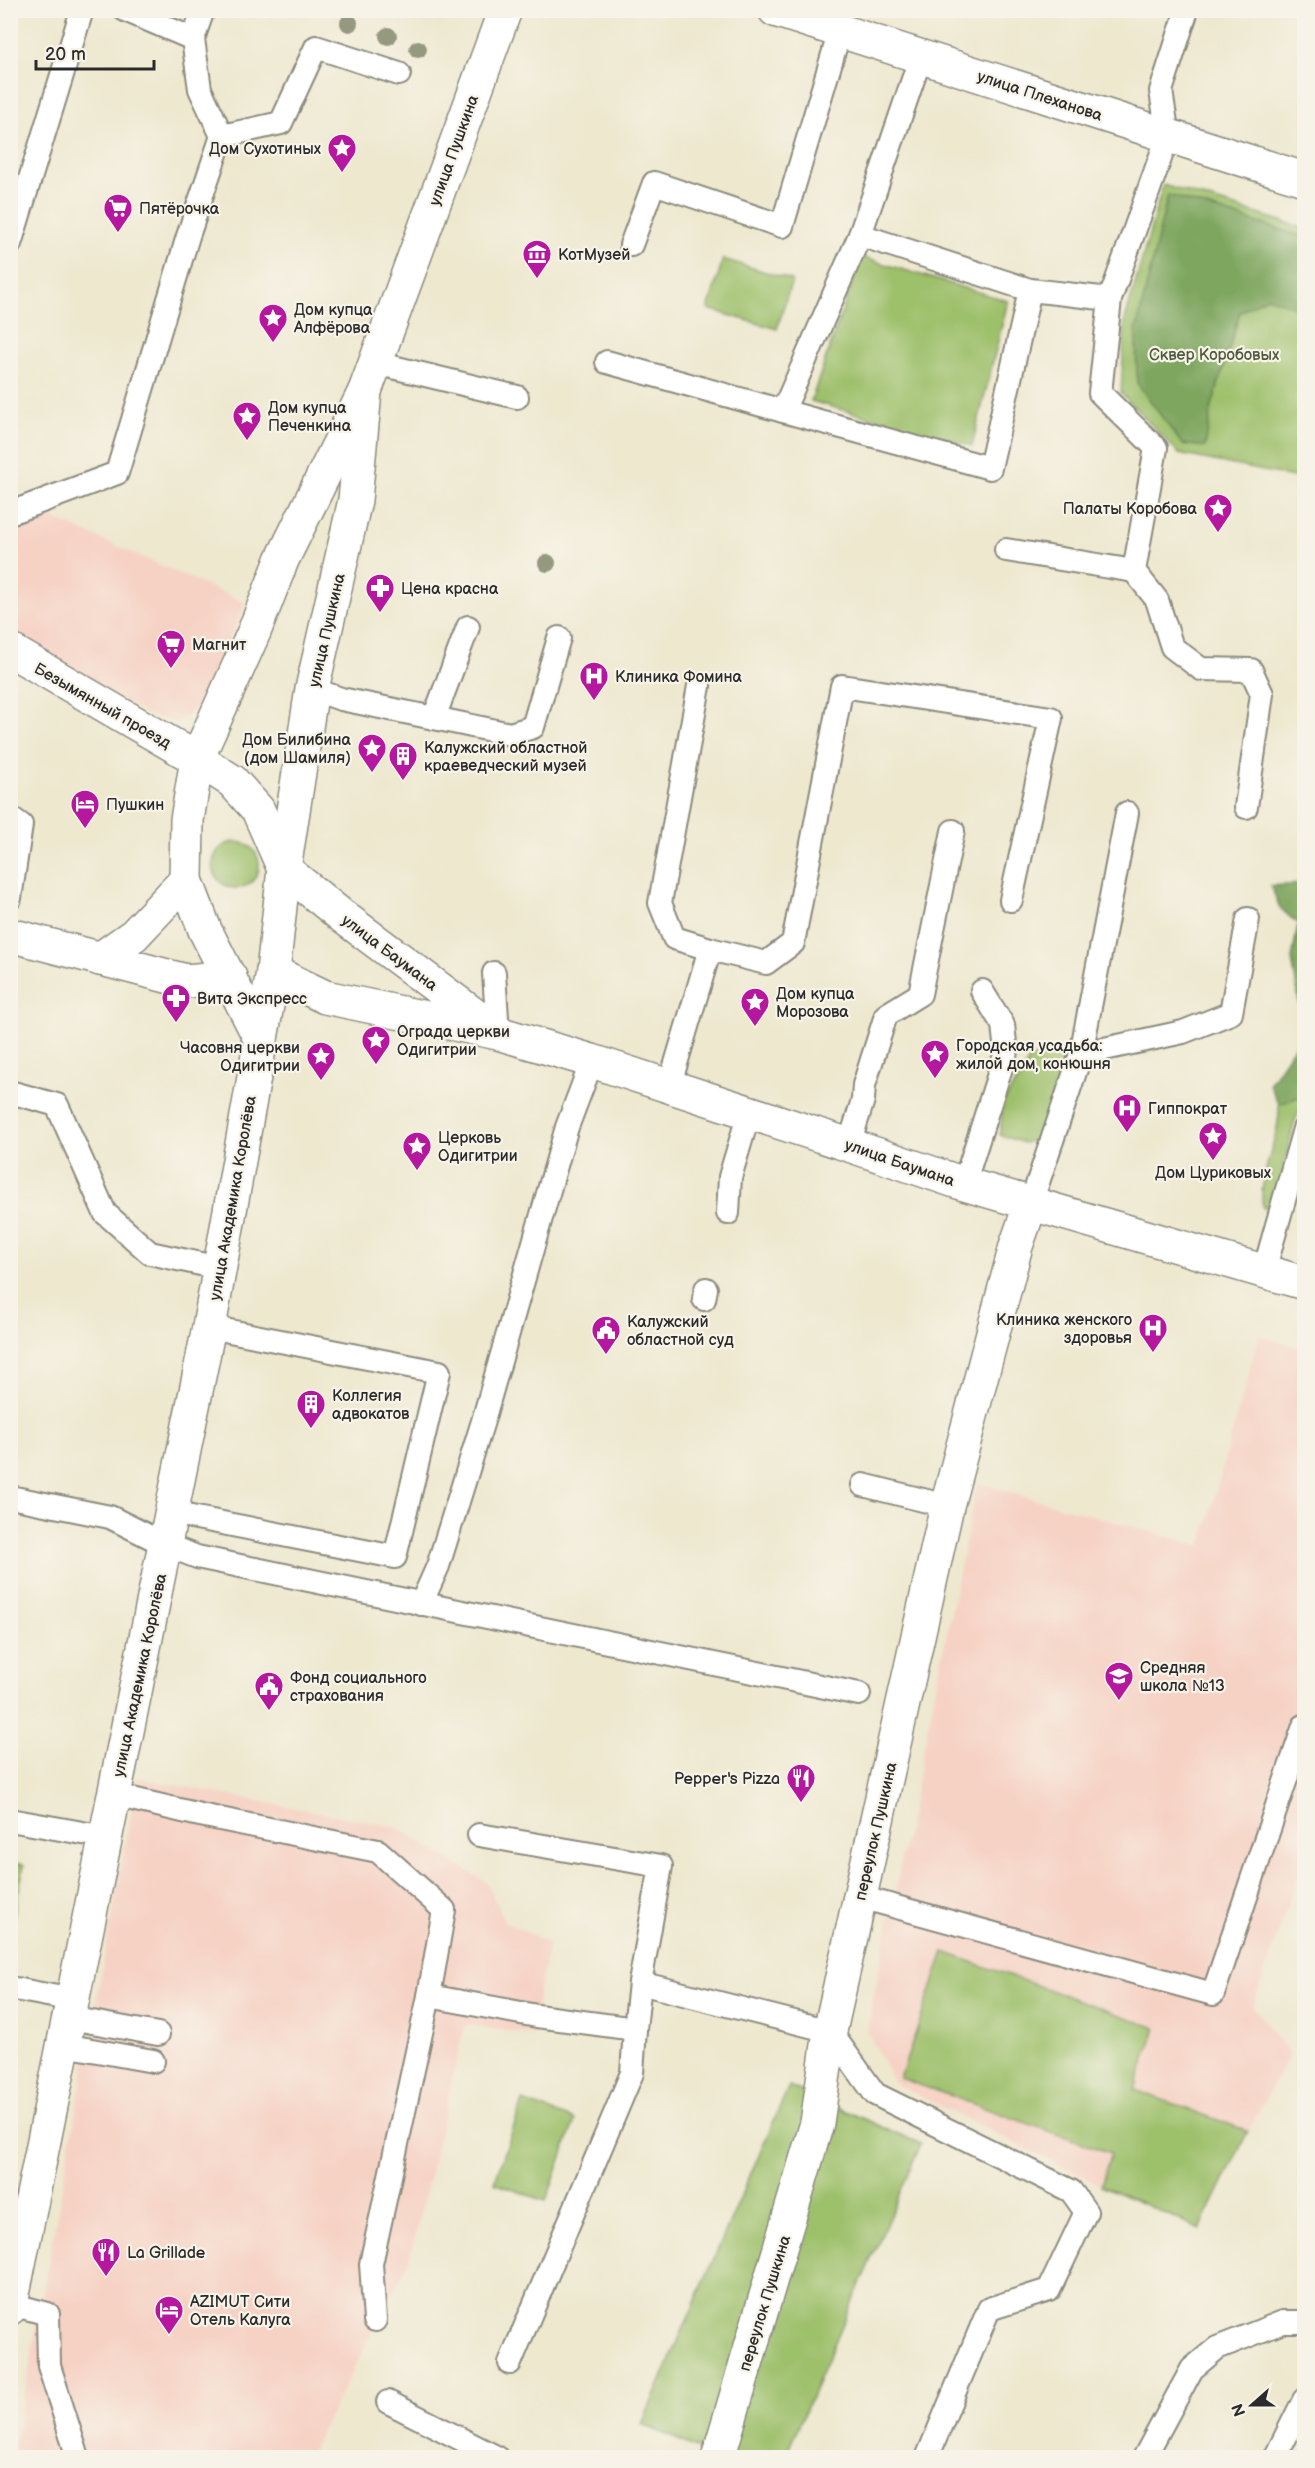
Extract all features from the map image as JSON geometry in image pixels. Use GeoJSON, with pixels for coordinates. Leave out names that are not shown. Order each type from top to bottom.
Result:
{"type":"FeatureCollection","features":[{"type":"Feature","properties":{"kind":"street","name":"улица Пушкина"},"geometry":{"type":"LineString","coordinates":[[186,879],[187,820],[196,759],[254,632],[282,560],[371,377],[505,10]]}},
{"type":"Feature","properties":{"kind":"street","name":"улица Плеханова"},"geometry":{"type":"LineString","coordinates":[[775,10],[1305,179]]}},
{"type":"Feature","properties":{"kind":"street","name":"улица Пушкина"},"geometry":{"type":"LineString","coordinates":[[273,972],[284,869],[312,689],[355,500],[371,377]]}},
{"type":"Feature","properties":{"kind":"street","name":"Безымянный проезд"},"geometry":{"type":"LineString","coordinates":[[10,650],[232,781],[258,810],[284,869]]}},
{"type":"Feature","properties":{"kind":"street"},"geometry":{"type":"LineString","coordinates":[[187,820],[210,804],[232,798],[258,810]]}},
{"type":"Feature","properties":{"kind":"street","name":"улица Баумана"},"geometry":{"type":"LineString","coordinates":[[284,869],[342,916],[498,1033]]}},
{"type":"Feature","properties":{"kind":"street"},"geometry":{"type":"LineString","coordinates":[[100,958],[134,935],[186,879],[205,930],[261,1040]]}},
{"type":"Feature","properties":{"kind":"street"},"geometry":{"type":"LineString","coordinates":[[10,935],[186,981],[230,977],[258,979],[273,972]]}},
{"type":"Feature","properties":{"kind":"street","name":"улица Баумана"},"geometry":{"type":"LineString","coordinates":[[273,972],[325,998],[498,1033],[849,1144],[964,1184],[1241,1266],[1305,1282]]}},
{"type":"Feature","properties":{"kind":"street","name":"улица Академика Королёва"},"geometry":{"type":"LineString","coordinates":[[11,2306],[209,1327],[273,972]]}},
{"type":"Feature","properties":{"kind":"street","name":"переулок Пушкина"},"geometry":{"type":"LineString","coordinates":[[718,2457],[817,2123],[830,2031],[947,1506],[1014,1254],[1031,1203]]}},
{"type":"Feature","properties":{"kind":"lane"},"geometry":{"type":"LineString","coordinates":[[10,244],[82,10]]}},
{"type":"Feature","properties":{"kind":"lane"},"geometry":{"type":"LineString","coordinates":[[124,10],[193,39]]}},
{"type":"Feature","properties":{"kind":"lane"},"geometry":{"type":"LineString","coordinates":[[10,513],[117,473],[188,236],[222,136],[200,89],[193,39],[203,10]]}},
{"type":"Feature","properties":{"kind":"lane"},"geometry":{"type":"LineString","coordinates":[[1134,571],[1156,448],[1100,393],[1110,299],[1168,136],[1161,91],[1187,10]]}},
{"type":"Feature","properties":{"kind":"lane"},"geometry":{"type":"LineString","coordinates":[[631,245],[654,183],[782,226],[840,31]]}},
{"type":"Feature","properties":{"kind":"lane"},"geometry":{"type":"LineString","coordinates":[[222,136],[281,123],[316,47],[399,74]]}},
{"type":"Feature","properties":{"kind":"lane"},"geometry":{"type":"LineString","coordinates":[[783,411],[860,235],[921,57]]}},
{"type":"Feature","properties":{"kind":"lane"},"geometry":{"type":"LineString","coordinates":[[860,235],[1030,290],[1110,299]]}},
{"type":"Feature","properties":{"kind":"lane"},"geometry":{"type":"LineString","coordinates":[[607,362],[990,468],[1030,290]]}},
{"type":"Feature","properties":{"kind":"lane"},"geometry":{"type":"LineString","coordinates":[[371,377],[517,397]]}},
{"type":"Feature","properties":{"kind":"lane"},"geometry":{"type":"LineString","coordinates":[[1006,550],[1134,571],[1157,600],[1172,647],[1201,669],[1251,670],[1262,694],[1246,807]]}},
{"type":"Feature","properties":{"kind":"lane"},"geometry":{"type":"LineString","coordinates":[[434,718],[468,627]]}},
{"type":"Feature","properties":{"kind":"lane"},"geometry":{"type":"LineString","coordinates":[[312,689],[341,699],[510,734],[533,727],[559,638]]}},
{"type":"Feature","properties":{"kind":"lane"},"geometry":{"type":"LineString","coordinates":[[699,686],[660,903],[674,939],[766,963],[793,943],[842,686],[1051,718],[1011,900]]}},
{"type":"Feature","properties":{"kind":"lane"},"geometry":{"type":"LineString","coordinates":[[1031,1203],[1081,1054],[1127,813]]}},
{"type":"Feature","properties":{"kind":"lane"},"geometry":{"type":"LineString","coordinates":[[10,817],[21,825],[10,898]]}},
{"type":"Feature","properties":{"kind":"lane"},"geometry":{"type":"LineString","coordinates":[[849,1144],[863,1100],[864,1085],[886,1015],[920,994],[953,831]]}},
{"type":"Feature","properties":{"kind":"lane"},"geometry":{"type":"LineString","coordinates":[[1081,1054],[1184,1032],[1231,1013],[1248,919]]}},
{"type":"Feature","properties":{"kind":"lane"},"geometry":{"type":"LineString","coordinates":[[669,1087],[710,949]]}},
{"type":"Feature","properties":{"kind":"lane"},"geometry":{"type":"LineString","coordinates":[[494,973],[498,1033]]}},
{"type":"Feature","properties":{"kind":"lane"},"geometry":{"type":"LineString","coordinates":[[964,1184],[1006,1052],[1003,1025],[982,991]]}},
{"type":"Feature","properties":{"kind":"lane"},"geometry":{"type":"LineString","coordinates":[[421,1604],[438,1566],[483,1421],[567,1127],[592,1061]]}},
{"type":"Feature","properties":{"kind":"lane"},"geometry":{"type":"LineString","coordinates":[[10,1092],[57,1106],[105,1213],[150,1253],[219,1268]]}},
{"type":"Feature","properties":{"kind":"lane"},"geometry":{"type":"LineString","coordinates":[[728,1213],[730,1177],[749,1113]]}},
{"type":"Feature","properties":{"kind":"lane"},"geometry":{"type":"LineString","coordinates":[[1264,1270],[1305,1129]]}},
{"type":"Feature","properties":{"kind":"lane"},"geometry":{"type":"LineString","coordinates":[[171,1513],[395,1557],[439,1372],[209,1327]]}},
{"type":"Feature","properties":{"kind":"lane"},"geometry":{"type":"LineString","coordinates":[[863,1485],[947,1506]]}},
{"type":"Feature","properties":{"kind":"lane"},"geometry":{"type":"LineString","coordinates":[[10,1497],[110,1517],[166,1545],[197,1557],[859,1694]]}},
{"type":"Feature","properties":{"kind":"lane"},"geometry":{"type":"LineString","coordinates":[[860,1897],[1213,1994],[1305,1726]]}},
{"type":"Feature","properties":{"kind":"lane"},"geometry":{"type":"LineString","coordinates":[[115,1795],[378,1851],[444,1910],[429,1996],[371,2264],[375,2320]]}},
{"type":"Feature","properties":{"kind":"lane"},"geometry":{"type":"LineString","coordinates":[[10,1820],[105,1837]]}},
{"type":"Feature","properties":{"kind":"lane"},"geometry":{"type":"LineString","coordinates":[[479,1834],[661,1866],[640,1983],[632,2073],[510,2363]]}},
{"type":"Feature","properties":{"kind":"lane"},"geometry":{"type":"LineString","coordinates":[[640,1983],[830,2031],[875,2094],[1071,2191],[1086,2212],[1049,2290],[989,2308],[927,2457]]}},
{"type":"Feature","properties":{"kind":"lane"},"geometry":{"type":"LineString","coordinates":[[10,1988],[69,2021],[153,2061]]}},
{"type":"Feature","properties":{"kind":"lane"},"geometry":{"type":"LineString","coordinates":[[429,1996],[537,2016],[635,2029]]}},
{"type":"Feature","properties":{"kind":"lane"},"geometry":{"type":"LineString","coordinates":[[69,2021],[158,2034]]}},
{"type":"Feature","properties":{"kind":"lane"},"geometry":{"type":"LineString","coordinates":[[11,2306],[48,2314],[49,2366],[78,2457]]}},
{"type":"Feature","properties":{"kind":"lane"},"geometry":{"type":"LineString","coordinates":[[1144,2457],[1192,2369],[1217,2348],[1283,2322],[1305,2322]]}},
{"type":"Feature","properties":{"kind":"lane"},"geometry":{"type":"LineString","coordinates":[[1275,2457],[1305,2400]]}},
{"type":"Feature","properties":{"kind":"lane"},"geometry":{"type":"LineString","coordinates":[[388,2402],[498,2457]]}},
{"type":"Feature","properties":{"kind":"shaded area"},"geometry":{"type":"Polygon","coordinates":[[[10,499],[246,603],[198,707],[176,722],[147,715],[11,632],[10,499]]]}},
{"type":"Feature","properties":{"kind":"shaded area","name":"Средняя школа №13"},"geometry":{"type":"Polygon","coordinates":[[[1259,1336],[1304,1349],[1304,1857],[1253,2006],[1290,2054],[1248,2131],[1200,2229],[1094,2182],[895,2084],[867,2031],[977,1483],[1201,1546],[1259,1336]]]}},
{"type":"Feature","properties":{"kind":"shaded area"},"geometry":{"type":"Polygon","coordinates":[[[137,1778],[396,1827],[487,1883],[505,1922],[549,1943],[538,1997],[535,2035],[465,2025],[409,2262],[308,2457],[17,2458],[15,2445],[137,1778]]]}},
{"type":"Feature","properties":{"kind":"green space","name":"Сквер Коробовых"},"geometry":{"type":"Polygon","coordinates":[[[1163,185],[1304,228],[1304,479],[1179,454],[1121,393],[1125,320],[1163,185]]]}},
{"type":"Feature","properties":{"kind":"green space"},"geometry":{"type":"Polygon","coordinates":[[[1168,195],[1304,237],[1304,310],[1267,297],[1240,312],[1212,406],[1205,447],[1182,444],[1137,383],[1136,331],[1168,195]]]}},
{"type":"Feature","properties":{"kind":"green space"},"geometry":{"type":"Polygon","coordinates":[[[861,257],[1008,301],[972,446],[811,401],[861,257]]]}},
{"type":"Feature","properties":{"kind":"green space"},"geometry":{"type":"Polygon","coordinates":[[[723,259],[792,280],[777,329],[708,309],[723,259]]]}},
{"type":"Feature","properties":{"kind":"green space"},"geometry":{"type":"Polygon","coordinates":[[[236,842],[252,849],[259,865],[252,881],[236,888],[220,881],[213,865],[220,849],[236,842]]]}},
{"type":"Feature","properties":{"kind":"green space"},"geometry":{"type":"Polygon","coordinates":[[[1304,885],[1304,1032],[1292,959],[1298,924],[1280,908],[1271,886],[1304,885]]]}},
{"type":"Feature","properties":{"kind":"green space"},"geometry":{"type":"Polygon","coordinates":[[[1304,1032],[1304,1095],[1279,1104],[1269,1084],[1304,1032]]]}},
{"type":"Feature","properties":{"kind":"green space"},"geometry":{"type":"Polygon","coordinates":[[[1046,1051],[1065,1055],[1040,1138],[1024,1143],[1000,1135],[1003,1103],[1029,1060],[1046,1051]]]}},
{"type":"Feature","properties":{"kind":"green space"},"geometry":{"type":"Polygon","coordinates":[[[1304,1095],[1304,1102],[1295,1120],[1275,1202],[1263,1208],[1263,1182],[1279,1117],[1279,1104],[1304,1095]]]}},
{"type":"Feature","properties":{"kind":"green space"},"geometry":{"type":"Polygon","coordinates":[[[10,1862],[24,1865],[11,1930],[10,1862]]]}},
{"type":"Feature","properties":{"kind":"green space"},"geometry":{"type":"Polygon","coordinates":[[[944,1952],[1156,2028],[1135,2090],[1248,2131],[1200,2229],[1101,2185],[1111,2153],[900,2078],[944,1952]]]}},
{"type":"Feature","properties":{"kind":"green space"},"geometry":{"type":"Polygon","coordinates":[[[789,2086],[921,2144],[785,2457],[717,2457],[642,2424],[789,2086]]]}},
{"type":"Feature","properties":{"kind":"green space"},"geometry":{"type":"Polygon","coordinates":[[[523,2101],[575,2120],[546,2201],[494,2183],[523,2101]]]}},
{"type":"Feature","properties":{"kind":"place","name":"Дом Сухотиных"},"geometry":{"type":"Point","coordinates":[342,174]}},
{"type":"Feature","properties":{"kind":"place","name":"Пятёрочка"},"geometry":{"type":"Point","coordinates":[118,234]}},
{"type":"Feature","properties":{"kind":"place","name":"КотМузей"},"geometry":{"type":"Point","coordinates":[537,280]}},
{"type":"Feature","properties":{"kind":"place","name":"Дом купца Алфёрова"},"geometry":{"type":"Point","coordinates":[273,344]}},
{"type":"Feature","properties":{"kind":"place","name":"Дом купца Печенкина"},"geometry":{"type":"Point","coordinates":[247,442]}},
{"type":"Feature","properties":{"kind":"place","name":"Палаты Коробова"},"geometry":{"type":"Point","coordinates":[1218,534]}},
{"type":"Feature","properties":{"kind":"place","name":"Цена красна"},"geometry":{"type":"Point","coordinates":[380,614]}},
{"type":"Feature","properties":{"kind":"place","name":"Магнит"},"geometry":{"type":"Point","coordinates":[171,670]}},
{"type":"Feature","properties":{"kind":"place","name":"Клиника Фомина"},"geometry":{"type":"Point","coordinates":[594,702]}},
{"type":"Feature","properties":{"kind":"place","name":"Дом Билибина (дом Шамиля)"},"geometry":{"type":"Point","coordinates":[372,774]}},
{"type":"Feature","properties":{"kind":"place","name":"Калужский областной краеведческий музей"},"geometry":{"type":"Point","coordinates":[403,782]}},
{"type":"Feature","properties":{"kind":"place","name":"Пушкин"},"geometry":{"type":"Point","coordinates":[85,830]}},
{"type":"Feature","properties":{"kind":"place","name":"Вита Экспресс"},"geometry":{"type":"Point","coordinates":[176,1024]}},
{"type":"Feature","properties":{"kind":"place","name":"Дом купца Морозова"},"geometry":{"type":"Point","coordinates":[755,1028]}},
{"type":"Feature","properties":{"kind":"place","name":"Ограда церкви Одигитрии"},"geometry":{"type":"Point","coordinates":[376,1066]}},
{"type":"Feature","properties":{"kind":"place","name":"Городская усадьба: жилой дом, конюшня"},"geometry":{"type":"Point","coordinates":[935,1080]}},
{"type":"Feature","properties":{"kind":"place","name":"Часовня церкви Одигитрии"},"geometry":{"type":"Point","coordinates":[321,1082]}},
{"type":"Feature","properties":{"kind":"place","name":"Гиппократ"},"geometry":{"type":"Point","coordinates":[1127,1134]}},
{"type":"Feature","properties":{"kind":"place","name":"Дом Цуриковых"},"geometry":{"type":"Point","coordinates":[1213,1162]}},
{"type":"Feature","properties":{"kind":"place","name":"Церковь Одигитрии"},"geometry":{"type":"Point","coordinates":[417,1172]}},
{"type":"Feature","properties":{"kind":"place","name":"Клиника женского здоровья"},"geometry":{"type":"Point","coordinates":[1153,1354]}},
{"type":"Feature","properties":{"kind":"place","name":"Калужский областной суд"},"geometry":{"type":"Point","coordinates":[606,1356]}},
{"type":"Feature","properties":{"kind":"place","name":"Коллегия адвокатов"},"geometry":{"type":"Point","coordinates":[311,1430]}},
{"type":"Feature","properties":{"kind":"place","name":"Средняя школа №13"},"geometry":{"type":"Point","coordinates":[1119,1702]}},
{"type":"Feature","properties":{"kind":"place","name":"Фонд социального страхования"},"geometry":{"type":"Point","coordinates":[269,1712]}},
{"type":"Feature","properties":{"kind":"place","name":"Pepper's Pizza"},"geometry":{"type":"Point","coordinates":[801,1804]}},
{"type":"Feature","properties":{"kind":"place","name":"La Grillade"},"geometry":{"type":"Point","coordinates":[106,2278]}},
{"type":"Feature","properties":{"kind":"place","name":"AZIMUT Сити Отель Калуга"},"geometry":{"type":"Point","coordinates":[169,2336]}}]}
